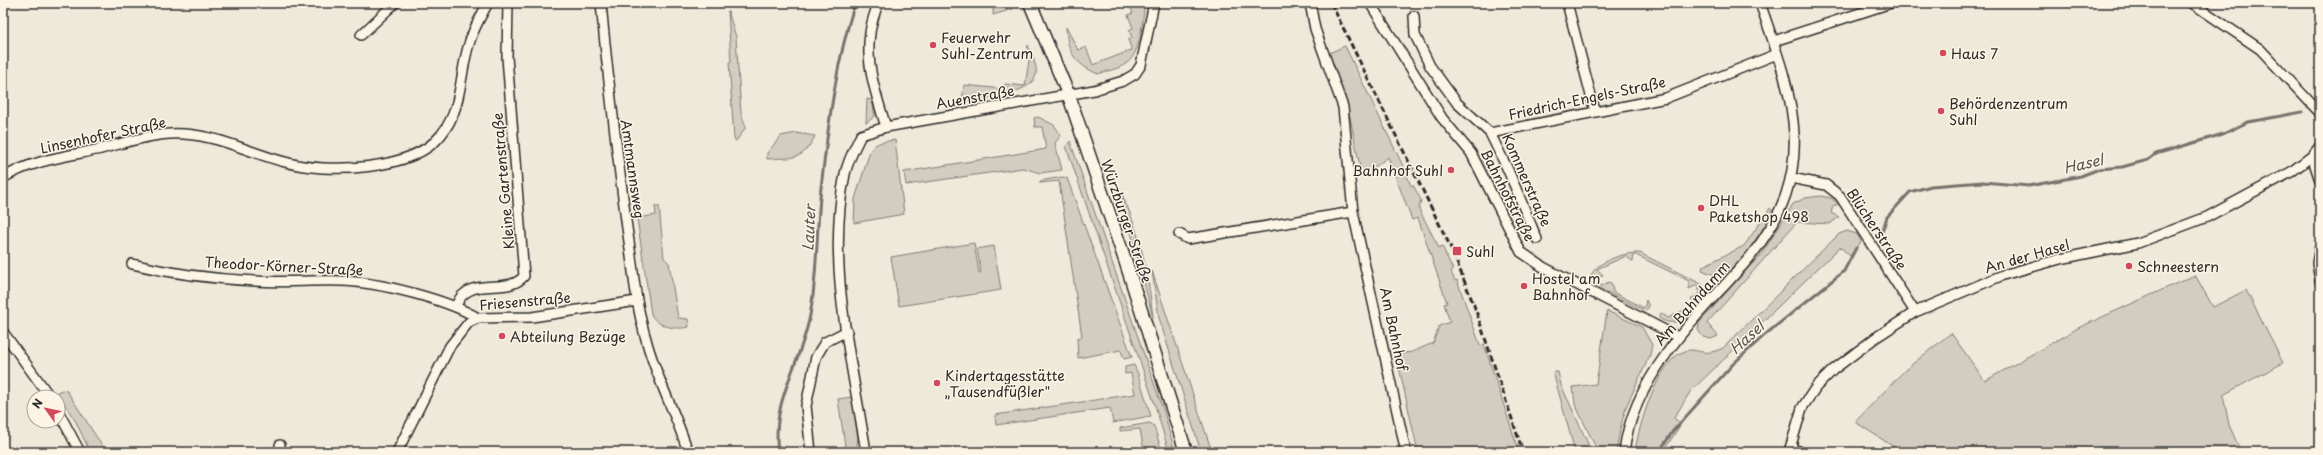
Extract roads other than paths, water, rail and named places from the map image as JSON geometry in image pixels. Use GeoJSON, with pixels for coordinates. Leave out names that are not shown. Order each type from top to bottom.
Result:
{"type":"FeatureCollection","features":[{"type":"Feature","properties":{"kind":"main road","name":"Würzburger Straße"},"geometry":{"type":"LineString","coordinates":[[1030,3],[1069,96],[1127,266],[1186,452]]}},
{"type":"Feature","properties":{"kind":"street"},"geometry":{"type":"LineString","coordinates":[[361,35],[395,3]]}},
{"type":"Feature","properties":{"kind":"street","name":"Linsenhofer Straße"},"geometry":{"type":"LineString","coordinates":[[3,178],[28,166],[172,133],[218,139],[263,156],[306,167],[332,168],[381,164],[412,157],[427,149],[437,140],[454,113],[468,45],[488,3]]}},
{"type":"Feature","properties":{"kind":"street","name":"Kleine Gartenstraße"},"geometry":{"type":"LineString","coordinates":[[456,306],[460,296],[468,290],[518,282],[524,276],[507,57],[508,3]]}},
{"type":"Feature","properties":{"kind":"street","name":"Amtmannsweg"},"geometry":{"type":"LineString","coordinates":[[601,3],[610,109],[637,301],[646,339],[656,370],[671,402],[688,452]]}},
{"type":"Feature","properties":{"kind":"street"},"geometry":{"type":"LineString","coordinates":[[878,3],[870,33],[870,58],[872,78],[886,127]]}},
{"type":"Feature","properties":{"kind":"street"},"geometry":{"type":"LineString","coordinates":[[1069,96],[1107,87],[1135,74],[1141,65],[1154,3]]}},
{"type":"Feature","properties":{"kind":"street","name":"Am Bahnhof"},"geometry":{"type":"LineString","coordinates":[[1310,3],[1315,29],[1343,108],[1352,212],[1406,452]]}},
{"type":"Feature","properties":{"kind":"street","name":"Bahnhofstraße"},"geometry":{"type":"LineString","coordinates":[[1370,3],[1442,118],[1471,153],[1524,255],[1543,267],[1678,337]]}},
{"type":"Feature","properties":{"kind":"street"},"geometry":{"type":"LineString","coordinates":[[1567,3],[1595,111]]}},
{"type":"Feature","properties":{"kind":"street"},"geometry":{"type":"LineString","coordinates":[[1760,3],[1789,87],[1794,121],[1794,155],[1791,178]]}},
{"type":"Feature","properties":{"kind":"street"},"geometry":{"type":"LineString","coordinates":[[1774,41],[1891,3]]}},
{"type":"Feature","properties":{"kind":"street"},"geometry":{"type":"LineString","coordinates":[[2192,3],[2260,49],[2320,113]]}},
{"type":"Feature","properties":{"kind":"street","name":"Kommerstraße"},"geometry":{"type":"LineString","coordinates":[[1414,16],[1415,35],[1430,66],[1457,103],[1490,133],[1508,170],[1537,239]]}},
{"type":"Feature","properties":{"kind":"street","name":"Friedrich-Engels-Straße"},"geometry":{"type":"LineString","coordinates":[[1490,133],[1666,98],[1778,54]]}},
{"type":"Feature","properties":{"kind":"street","name":"Auenstraße"},"geometry":{"type":"LineString","coordinates":[[866,452],[847,331],[839,266],[838,228],[845,173],[861,134],[886,127],[1069,96]]}},
{"type":"Feature","properties":{"kind":"street","name":"An der Hasel"},"geometry":{"type":"LineString","coordinates":[[1790,450],[1802,408],[1816,387],[1833,370],[1875,338],[1915,312],[2003,275],[2060,259],[2138,242],[2207,217],[2291,172],[2312,156],[2320,146]]}},
{"type":"Feature","properties":{"kind":"street"},"geometry":{"type":"LineString","coordinates":[[2312,156],[2320,181]]}},
{"type":"Feature","properties":{"kind":"street","name":"Am Bahndamm"},"geometry":{"type":"LineString","coordinates":[[1624,452],[1631,422],[1642,391],[1678,337],[1761,242],[1783,206],[1791,178]]}},
{"type":"Feature","properties":{"kind":"street","name":"Blücherstraße"},"geometry":{"type":"LineString","coordinates":[[1791,178],[1826,185],[1840,196],[1915,312]]}},
{"type":"Feature","properties":{"kind":"street"},"geometry":{"type":"LineString","coordinates":[[1179,234],[1188,239],[1352,212]]}},
{"type":"Feature","properties":{"kind":"street"},"geometry":{"type":"LineString","coordinates":[[2320,247],[2317,263],[2320,281]]}},
{"type":"Feature","properties":{"kind":"street","name":"Theodor-Körner-Straße"},"geometry":{"type":"LineString","coordinates":[[132,264],[184,275],[257,281],[342,281],[375,286],[456,306],[478,318]]}},
{"type":"Feature","properties":{"kind":"street","name":"Friesenstraße"},"geometry":{"type":"LineString","coordinates":[[397,452],[450,346],[462,330],[478,318],[532,317],[637,301]]}},
{"type":"Feature","properties":{"kind":"street"},"geometry":{"type":"LineString","coordinates":[[810,452],[806,406],[816,357],[825,342],[847,331]]}},
{"type":"Feature","properties":{"kind":"street"},"geometry":{"type":"LineString","coordinates":[[3,332],[44,389]]}},
{"type":"Feature","properties":{"kind":"street"},"geometry":{"type":"LineString","coordinates":[[66,426],[80,452]]}},
{"type":"Feature","properties":{"kind":"street"},"geometry":{"type":"LineString","coordinates":[[1790,450],[1801,452]]}},
{"type":"Feature","properties":{"kind":"waterway","name":"Lauter"},"geometry":{"type":"LineString","coordinates":[[778,452],[777,433],[779,416],[788,382],[806,333],[813,299],[821,188],[830,118],[838,71],[848,25],[855,3]]}},
{"type":"Feature","properties":{"kind":"waterway","name":"Hasel"},"geometry":{"type":"LineString","coordinates":[[1882,232],[1887,217],[1910,192],[1931,186],[1983,182],[2029,186],[2081,176],[2099,169],[2122,167],[2148,160],[2156,154],[2223,134],[2248,122],[2302,112]]}},
{"type":"Feature","properties":{"kind":"waterway","name":"Hasel"},"geometry":{"type":"LineString","coordinates":[[1659,452],[1673,431],[1733,364],[1766,334],[1844,271],[1856,248]]}},
{"type":"Feature","properties":{"kind":"railway"},"geometry":{"type":"LineString","coordinates":[[1331,3],[1452,250],[1475,308],[1523,452]]}},
{"type":"Feature","properties":{"kind":"place","name":"Feuerwehr Suhl-Zentrum"},"geometry":{"type":"Point","coordinates":[933,45]}},
{"type":"Feature","properties":{"kind":"place","name":"Haus 7"},"geometry":{"type":"Point","coordinates":[1943,53]}},
{"type":"Feature","properties":{"kind":"place","name":"Behördenzentrum Suhl"},"geometry":{"type":"Point","coordinates":[1941,111]}},
{"type":"Feature","properties":{"kind":"place","name":"Bahnhof Suhl"},"geometry":{"type":"Point","coordinates":[1451,170]}},
{"type":"Feature","properties":{"kind":"place","name":"DHL Paketshop 498"},"geometry":{"type":"Point","coordinates":[1701,208]}},
{"type":"Feature","properties":{"kind":"place","name":"Suhl"},"geometry":{"type":"Point","coordinates":[1457,251]}},
{"type":"Feature","properties":{"kind":"place","name":"Schneestern"},"geometry":{"type":"Point","coordinates":[2129,266]}},
{"type":"Feature","properties":{"kind":"place","name":"Hostel am Bahnhof"},"geometry":{"type":"Point","coordinates":[1524,286]}},
{"type":"Feature","properties":{"kind":"place","name":"Abteilung Bezüge"},"geometry":{"type":"Point","coordinates":[502,336]}},
{"type":"Feature","properties":{"kind":"place","name":"Kindertagesstätte „Tausendfüßler\""},"geometry":{"type":"Point","coordinates":[937,383]}}]}
